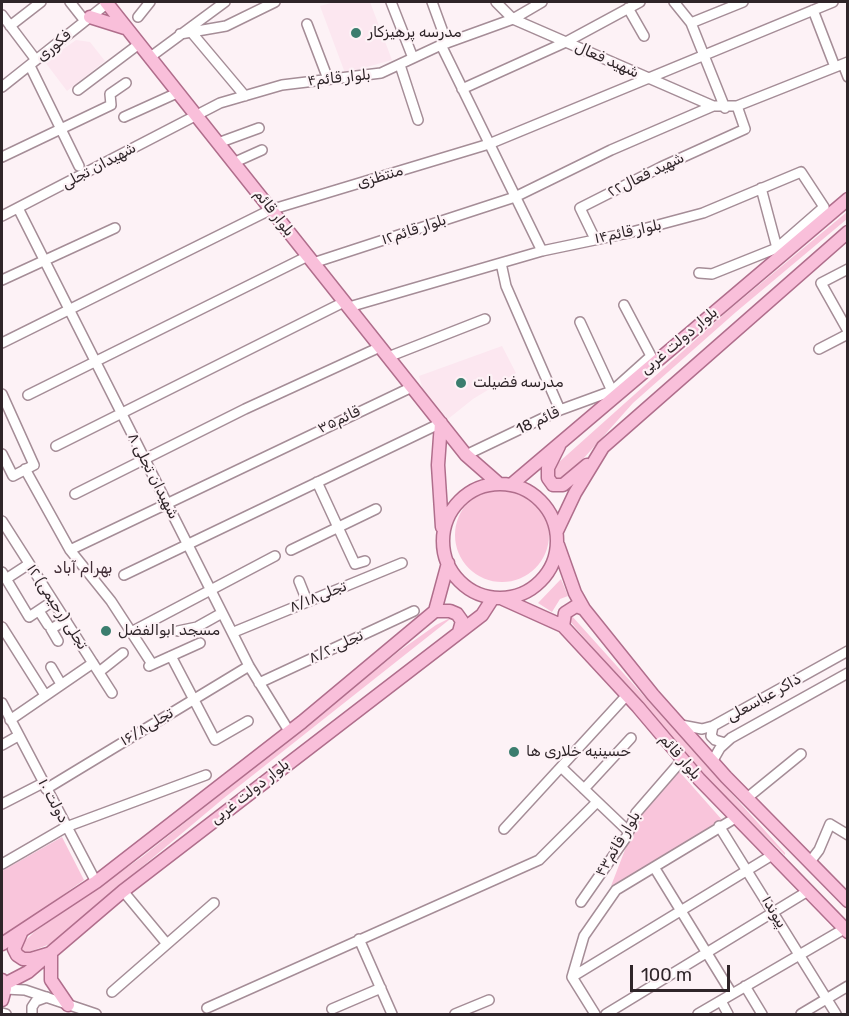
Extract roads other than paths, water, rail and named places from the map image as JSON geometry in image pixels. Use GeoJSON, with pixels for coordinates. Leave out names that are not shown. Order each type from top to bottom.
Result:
{"type":"FeatureCollection","features":[{"type":"Feature","properties":{"kind":"main road","name":"بلوار قائم"},"geometry":{"type":"LineString","coordinates":[[106,2],[466,455],[498,483]]}},
{"type":"Feature","properties":{"kind":"main road"},"geometry":{"type":"LineString","coordinates":[[87,19],[109,21],[126,28]]}},
{"type":"Feature","properties":{"kind":"main road","name":"بلوار دولت غربی"},"geometry":{"type":"LineString","coordinates":[[512,484],[848,199]]}},
{"type":"Feature","properties":{"kind":"main road","name":"بلوار دولت غربی"},"geometry":{"type":"LineString","coordinates":[[557,531],[575,493],[603,447],[848,232]]}},
{"type":"Feature","properties":{"kind":"main road"},"geometry":{"type":"LineString","coordinates":[[441,423],[438,465],[443,536],[448,563],[464,586],[476,593],[498,599],[529,591],[540,582],[555,559],[558,545],[553,518],[542,501],[525,489],[512,484],[498,483],[472,491],[460,499],[452,510],[443,536]]}},
{"type":"Feature","properties":{"kind":"main road"},"geometry":{"type":"LineString","coordinates":[[563,440],[548,468],[548,478],[553,485],[563,485],[578,475],[603,447]]}},
{"type":"Feature","properties":{"kind":"main road","name":"بلوار قائم"},"geometry":{"type":"LineString","coordinates":[[558,545],[575,593],[584,609],[712,762],[848,901]]}},
{"type":"Feature","properties":{"kind":"main road"},"geometry":{"type":"LineString","coordinates":[[448,563],[435,611],[450,611],[457,614],[462,621],[459,632]]}},
{"type":"Feature","properties":{"kind":"main road","name":"بلوار قائم"},"geometry":{"type":"LineString","coordinates":[[498,599],[563,626],[627,695],[681,760],[846,930]]}},
{"type":"Feature","properties":{"kind":"main road","name":"بلوار دولت غربی"},"geometry":{"type":"LineString","coordinates":[[3,988],[28,972],[123,891],[482,615],[498,599]]}},
{"type":"Feature","properties":{"kind":"main road"},"geometry":{"type":"LineString","coordinates":[[563,626],[565,613],[576,606],[584,609]]}},
{"type":"Feature","properties":{"kind":"main road","name":"بلوار دولت غربی"},"geometry":{"type":"LineString","coordinates":[[2,944],[96,882],[289,731],[435,611]]}},
{"type":"Feature","properties":{"kind":"main road"},"geometry":{"type":"LineString","coordinates":[[775,855],[784,859],[791,854],[791,848],[785,838]]}},
{"type":"Feature","properties":{"kind":"main road"},"geometry":{"type":"LineString","coordinates":[[792,874],[791,867],[794,861],[808,862]]}},
{"type":"Feature","properties":{"kind":"main road"},"geometry":{"type":"LineString","coordinates":[[22,931],[14,949],[17,956],[31,959],[51,953],[51,980],[68,1005]]}},
{"type":"Feature","properties":{"kind":"street"},"geometry":{"type":"LineString","coordinates":[[39,2],[5,22],[33,63],[79,166]]}},
{"type":"Feature","properties":{"kind":"street"},"geometry":{"type":"LineString","coordinates":[[70,2],[87,19]]}},
{"type":"Feature","properties":{"kind":"street","name":"فکوری"},"geometry":{"type":"LineString","coordinates":[[2,87],[106,2]]}},
{"type":"Feature","properties":{"kind":"street"},"geometry":{"type":"LineString","coordinates":[[138,17],[150,2]]}},
{"type":"Feature","properties":{"kind":"street"},"geometry":{"type":"LineString","coordinates":[[149,58],[225,2]]}},
{"type":"Feature","properties":{"kind":"street"},"geometry":{"type":"LineString","coordinates":[[180,34],[226,26],[275,2]]}},
{"type":"Feature","properties":{"kind":"street"},"geometry":{"type":"LineString","coordinates":[[391,2],[413,58]]}},
{"type":"Feature","properties":{"kind":"street"},"geometry":{"type":"LineString","coordinates":[[432,2],[444,44],[462,89],[542,251]]}},
{"type":"Feature","properties":{"kind":"street","name":"شهید فعال"},"geometry":{"type":"LineString","coordinates":[[496,2],[513,19],[713,106],[726,108],[737,106],[842,64]]}},
{"type":"Feature","properties":{"kind":"street","name":"بلوار قائم۴"},"geometry":{"type":"LineString","coordinates":[[195,115],[220,103],[282,86],[370,76],[400,65],[444,44],[513,19],[542,2]]}},
{"type":"Feature","properties":{"kind":"street"},"geometry":{"type":"LineString","coordinates":[[462,89],[567,42],[639,2]]}},
{"type":"Feature","properties":{"kind":"street"},"geometry":{"type":"LineString","coordinates":[[674,2],[691,22],[726,108]]}},
{"type":"Feature","properties":{"kind":"street"},"geometry":{"type":"LineString","coordinates":[[691,22],[743,2]]}},
{"type":"Feature","properties":{"kind":"street","name":"منتظزی"},"geometry":{"type":"LineString","coordinates":[[2,343],[270,210],[489,144],[645,77],[833,2]]}},
{"type":"Feature","properties":{"kind":"street"},"geometry":{"type":"LineString","coordinates":[[628,8],[644,36]]}},
{"type":"Feature","properties":{"kind":"street"},"geometry":{"type":"LineString","coordinates":[[813,10],[848,76]]}},
{"type":"Feature","properties":{"kind":"street"},"geometry":{"type":"LineString","coordinates":[[307,24],[328,79]]}},
{"type":"Feature","properties":{"kind":"street"},"geometry":{"type":"LineString","coordinates":[[192,33],[245,96]]}},
{"type":"Feature","properties":{"kind":"street"},"geometry":{"type":"LineString","coordinates":[[78,90],[139,44]]}},
{"type":"Feature","properties":{"kind":"street"},"geometry":{"type":"LineString","coordinates":[[400,65],[418,120]]}},
{"type":"Feature","properties":{"kind":"street"},"geometry":{"type":"LineString","coordinates":[[2,157],[111,105],[110,94],[126,83]]}},
{"type":"Feature","properties":{"kind":"street"},"geometry":{"type":"LineString","coordinates":[[124,117],[177,93]]}},
{"type":"Feature","properties":{"kind":"street","name":"بلوار قائم۱۲"},"geometry":{"type":"LineString","coordinates":[[28,395],[197,310],[310,260],[515,197],[611,150],[713,106]]}},
{"type":"Feature","properties":{"kind":"street","name":"شهید فعال۲۲"},"geometry":{"type":"LineString","coordinates":[[596,239],[580,208],[662,166],[745,129],[737,106]]}},
{"type":"Feature","properties":{"kind":"street","name":"شهیدان تجلی"},"geometry":{"type":"LineString","coordinates":[[2,216],[195,115]]}},
{"type":"Feature","properties":{"kind":"street"},"geometry":{"type":"LineString","coordinates":[[218,143],[258,128]]}},
{"type":"Feature","properties":{"kind":"street"},"geometry":{"type":"LineString","coordinates":[[233,163],[262,150]]}},
{"type":"Feature","properties":{"kind":"street","name":"بلوار قائم۱۴"},"geometry":{"type":"LineString","coordinates":[[56,446],[346,304],[542,251],[661,225],[703,213],[801,172],[824,207],[777,248]]}},
{"type":"Feature","properties":{"kind":"street"},"geometry":{"type":"LineString","coordinates":[[699,273],[712,274],[777,248],[761,188]]}},
{"type":"Feature","properties":{"kind":"street","name":"شهیدان تجلی ۸"},"geometry":{"type":"LineString","coordinates":[[18,208],[210,590],[234,632],[249,666],[289,731]]}},
{"type":"Feature","properties":{"kind":"street"},"geometry":{"type":"LineString","coordinates":[[2,280],[115,228]]}},
{"type":"Feature","properties":{"kind":"street"},"geometry":{"type":"LineString","coordinates":[[501,263],[506,286],[560,410]]}},
{"type":"Feature","properties":{"kind":"street"},"geometry":{"type":"LineString","coordinates":[[819,350],[848,333],[821,283],[848,269]]}},
{"type":"Feature","properties":{"kind":"street"},"geometry":{"type":"LineString","coordinates":[[580,322],[612,391],[651,356],[624,304]]}},
{"type":"Feature","properties":{"kind":"street"},"geometry":{"type":"LineString","coordinates":[[75,494],[245,409],[384,352],[485,319]]}},
{"type":"Feature","properties":{"kind":"street","name":"قائم۳۵"},"geometry":{"type":"LineString","coordinates":[[70,550],[166,502],[412,387]]}},
{"type":"Feature","properties":{"kind":"street","name":"18 قائم"},"geometry":{"type":"LineString","coordinates":[[466,455],[560,410],[612,391]]}},
{"type":"Feature","properties":{"kind":"street"},"geometry":{"type":"LineString","coordinates":[[2,394],[34,465],[13,476],[2,454]]}},
{"type":"Feature","properties":{"kind":"street"},"geometry":{"type":"LineString","coordinates":[[124,575],[441,423]]}},
{"type":"Feature","properties":{"kind":"street"},"geometry":{"type":"LineString","coordinates":[[25,469],[70,550],[132,631],[151,665],[200,644]]}},
{"type":"Feature","properties":{"kind":"street"},"geometry":{"type":"LineString","coordinates":[[317,482],[355,564],[365,561]]}},
{"type":"Feature","properties":{"kind":"street"},"geometry":{"type":"LineString","coordinates":[[291,550],[376,509]]}},
{"type":"Feature","properties":{"kind":"street","name":"۱۲ تجلی (رحیمی)"},"geometry":{"type":"LineString","coordinates":[[3,525],[112,693]]}},
{"type":"Feature","properties":{"kind":"street"},"geometry":{"type":"LineString","coordinates":[[132,631],[275,556]]}},
{"type":"Feature","properties":{"kind":"street","name":"تجلی۸/۱۸"},"geometry":{"type":"LineString","coordinates":[[234,632],[402,563]]}},
{"type":"Feature","properties":{"kind":"street"},"geometry":{"type":"LineString","coordinates":[[29,564],[4,575],[29,617],[53,601]]}},
{"type":"Feature","properties":{"kind":"street"},"geometry":{"type":"LineString","coordinates":[[299,581],[307,601]]}},
{"type":"Feature","properties":{"kind":"street"},"geometry":{"type":"LineString","coordinates":[[58,641],[51,629],[71,607]]}},
{"type":"Feature","properties":{"kind":"street"},"geometry":{"type":"LineString","coordinates":[[39,611],[48,626]]}},
{"type":"Feature","properties":{"kind":"street","name":"تجلی۸/۲۰"},"geometry":{"type":"LineString","coordinates":[[261,686],[414,611]]}},
{"type":"Feature","properties":{"kind":"street"},"geometry":{"type":"LineString","coordinates":[[178,631],[197,627],[222,613]]}},
{"type":"Feature","properties":{"kind":"street"},"geometry":{"type":"LineString","coordinates":[[2,627],[45,695]]}},
{"type":"Feature","properties":{"kind":"street","name":"ذاکر عباسعلی"},"geometry":{"type":"LineString","coordinates":[[678,723],[688,728],[702,729],[713,726],[848,651]]}},
{"type":"Feature","properties":{"kind":"street"},"geometry":{"type":"LineString","coordinates":[[99,672],[123,653]]}},
{"type":"Feature","properties":{"kind":"street"},"geometry":{"type":"LineString","coordinates":[[171,656],[215,740],[248,721]]}},
{"type":"Feature","properties":{"kind":"street"},"geometry":{"type":"LineString","coordinates":[[6,720],[93,663]]}},
{"type":"Feature","properties":{"kind":"street","name":"تجلی۱۶/۸"},"geometry":{"type":"LineString","coordinates":[[2,804],[44,786],[249,666]]}},
{"type":"Feature","properties":{"kind":"street"},"geometry":{"type":"LineString","coordinates":[[51,667],[61,684]]}},
{"type":"Feature","properties":{"kind":"street","name":"ذاکر عباسعلی"},"geometry":{"type":"LineString","coordinates":[[712,762],[725,743],[847,676]]}},
{"type":"Feature","properties":{"kind":"street"},"geometry":{"type":"LineString","coordinates":[[504,829],[627,695]]}},
{"type":"Feature","properties":{"kind":"street","name":"۱۰ دولت"},"geometry":{"type":"LineString","coordinates":[[2,703],[6,720],[18,736],[96,882]]}},
{"type":"Feature","properties":{"kind":"street"},"geometry":{"type":"LineString","coordinates":[[713,726],[711,736],[725,743]]}},
{"type":"Feature","properties":{"kind":"street"},"geometry":{"type":"LineString","coordinates":[[2,745],[18,736]]}},
{"type":"Feature","properties":{"kind":"street"},"geometry":{"type":"LineString","coordinates":[[584,789],[631,738]]}},
{"type":"Feature","properties":{"kind":"street"},"geometry":{"type":"LineString","coordinates":[[747,798],[801,754]]}},
{"type":"Feature","properties":{"kind":"street","name":"بلوار قائم۴۳"},"geometry":{"type":"LineString","coordinates":[[581,902],[628,831],[636,813],[681,760]]}},
{"type":"Feature","properties":{"kind":"street"},"geometry":{"type":"LineString","coordinates":[[561,767],[628,831]]}},
{"type":"Feature","properties":{"kind":"street"},"geometry":{"type":"LineString","coordinates":[[2,864],[66,827],[206,775]]}},
{"type":"Feature","properties":{"kind":"street"},"geometry":{"type":"LineString","coordinates":[[207,1008],[540,860],[597,802]]}},
{"type":"Feature","properties":{"kind":"street"},"geometry":{"type":"LineString","coordinates":[[595,1014],[572,977],[584,936],[615,890],[737,817]]}},
{"type":"Feature","properties":{"kind":"street"},"geometry":{"type":"LineString","coordinates":[[808,862],[819,850],[830,824],[848,836]]}},
{"type":"Feature","properties":{"kind":"street","name":"پیوند۱"},"geometry":{"type":"LineString","coordinates":[[719,826],[836,1014]]}},
{"type":"Feature","properties":{"kind":"street"},"geometry":{"type":"LineString","coordinates":[[572,977],[681,909],[775,855]]}},
{"type":"Feature","properties":{"kind":"street"},"geometry":{"type":"LineString","coordinates":[[654,867],[732,994]]}},
{"type":"Feature","properties":{"kind":"street"},"geometry":{"type":"LineString","coordinates":[[123,891],[167,944]]}},
{"type":"Feature","properties":{"kind":"street"},"geometry":{"type":"LineString","coordinates":[[606,1014],[808,891]]}},
{"type":"Feature","properties":{"kind":"street"},"geometry":{"type":"LineString","coordinates":[[112,992],[214,903]]}},
{"type":"Feature","properties":{"kind":"street"},"geometry":{"type":"LineString","coordinates":[[698,1014],[798,955],[846,930]]}},
{"type":"Feature","properties":{"kind":"street"},"geometry":{"type":"LineString","coordinates":[[360,939],[392,1014]]}},
{"type":"Feature","properties":{"kind":"street"},"geometry":{"type":"LineString","coordinates":[[745,986],[762,1014]]}},
{"type":"Feature","properties":{"kind":"street"},"geometry":{"type":"LineString","coordinates":[[801,1014],[848,986]]}},
{"type":"Feature","properties":{"kind":"street"},"geometry":{"type":"LineString","coordinates":[[3,988],[25,990],[96,1014]]}},
{"type":"Feature","properties":{"kind":"street"},"geometry":{"type":"LineString","coordinates":[[332,1009],[381,988]]}},
{"type":"Feature","properties":{"kind":"street"},"geometry":{"type":"LineString","coordinates":[[32,1014],[32,1007],[36,1001],[47,998]]}},
{"type":"Feature","properties":{"kind":"street"},"geometry":{"type":"LineString","coordinates":[[455,1014],[489,1000]]}},
{"type":"Feature","properties":{"kind":"street"},"geometry":{"type":"LineString","coordinates":[[720,1001],[728,1014]]}},
{"type":"Feature","properties":{"kind":"street"},"geometry":{"type":"LineString","coordinates":[[2,1013],[6,1014]]}},
{"type":"Feature","properties":{"kind":"place","name":"مدرسه پرهیزکار"},"geometry":{"type":"Point","coordinates":[356,33]}},
{"type":"Feature","properties":{"kind":"place","name":"مدرسه فضیلت"},"geometry":{"type":"Point","coordinates":[461,383]}},
{"type":"Feature","properties":{"kind":"place","name":"مسجد ابوالفضل"},"geometry":{"type":"Point","coordinates":[106,631]}},
{"type":"Feature","properties":{"kind":"place","name":"حسینیه خلاری ها"},"geometry":{"type":"Point","coordinates":[514,752]}},
{"type":"Feature","properties":{"kind":"district","name":"بهرام آباد"},"geometry":{"type":"Point","coordinates":[83,568]}}]}
